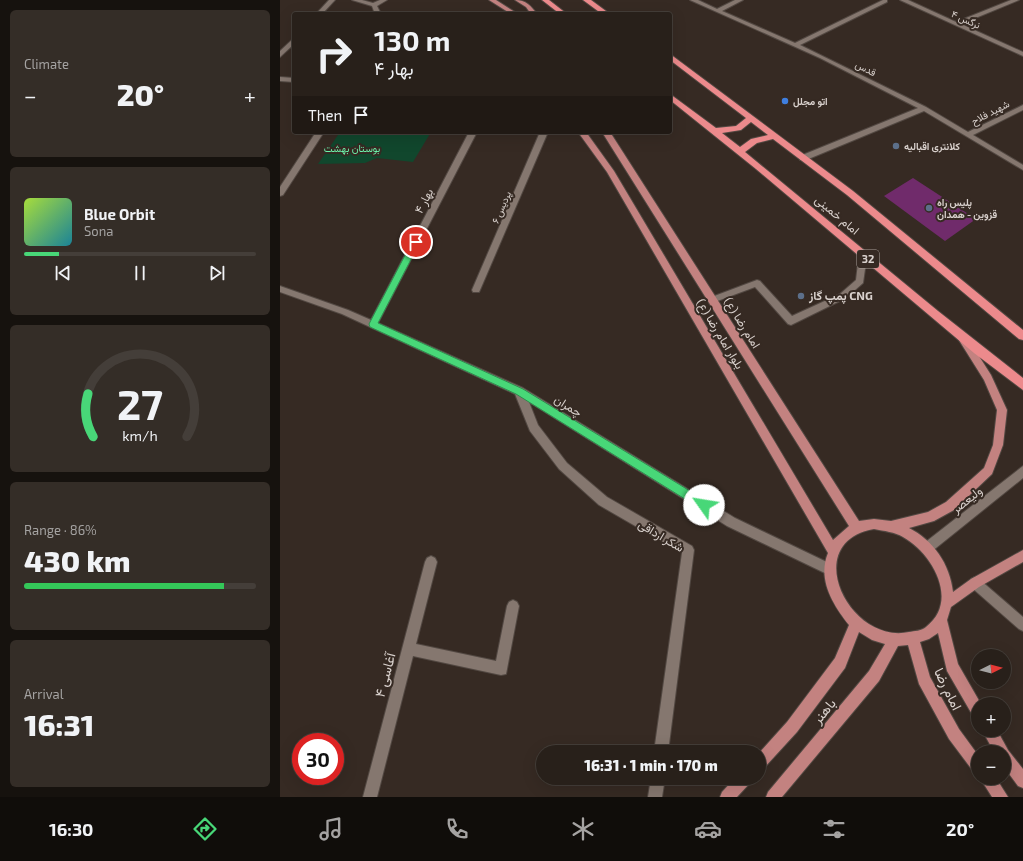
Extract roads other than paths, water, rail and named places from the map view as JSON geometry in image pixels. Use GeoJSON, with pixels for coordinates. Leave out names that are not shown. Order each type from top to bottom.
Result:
{"type":"FeatureCollection","features":[{"type":"Feature","properties":{"kind":"highway"},"geometry":{"type":"LineString","coordinates":[[546,0],[561,12]]}},
{"type":"Feature","properties":{"kind":"highway"},"geometry":{"type":"LineString","coordinates":[[586,0],[604,12]]}},
{"type":"Feature","properties":{"kind":"highway","name":"امام خمینی"},"geometry":{"type":"LineString","coordinates":[[672,58],[850,193],[1023,336]]}},
{"type":"Feature","properties":{"kind":"highway","name":"امام خمینی"},"geometry":{"type":"LineString","coordinates":[[672,98],[740,151],[962,337],[1023,385]]}},
{"type":"Feature","properties":{"kind":"highway"},"geometry":{"type":"LineString","coordinates":[[715,131],[738,128],[751,118]]}},
{"type":"Feature","properties":{"kind":"highway"},"geometry":{"type":"LineString","coordinates":[[740,151],[754,141],[774,136]]}},
{"type":"Feature","properties":{"kind":"main road"},"geometry":{"type":"LineString","coordinates":[[492,0],[512,12]]}},
{"type":"Feature","properties":{"kind":"main road"},"geometry":{"type":"LineString","coordinates":[[518,0],[528,6],[532,12]]}},
{"type":"Feature","properties":{"kind":"main road","name":"بلوار امام رضا (ع)"},"geometry":{"type":"LineString","coordinates":[[583,134],[610,171],[833,551]]}},
{"type":"Feature","properties":{"kind":"main road","name":"امام رضا (ع)"},"geometry":{"type":"LineString","coordinates":[[607,134],[857,528]]}},
{"type":"Feature","properties":{"kind":"main road"},"geometry":{"type":"LineString","coordinates":[[893,526],[911,535],[927,548],[940,565],[947,584],[947,603],[941,620],[930,633],[913,640],[894,641],[874,636],[856,624],[842,608],[832,589],[829,570],[833,551],[842,537],[857,528],[874,524],[893,526],[930,517],[950,506],[988,471],[998,445],[1002,410],[988,378],[962,337]]}},
{"type":"Feature","properties":{"kind":"main road"},"geometry":{"type":"LineString","coordinates":[[947,603],[975,583],[1023,556]]}},
{"type":"Feature","properties":{"kind":"main road","name":"امام رضا"},"geometry":{"type":"LineString","coordinates":[[941,620],[952,666],[971,699]]}},
{"type":"Feature","properties":{"kind":"main road"},"geometry":{"type":"LineString","coordinates":[[766,755],[792,727],[840,663],[856,624]]}},
{"type":"Feature","properties":{"kind":"main road","name":"امام رضا"},"geometry":{"type":"LineString","coordinates":[[913,640],[924,679],[954,734],[971,757]]}},
{"type":"Feature","properties":{"kind":"main road","name":"باهنر"},"geometry":{"type":"LineString","coordinates":[[773,797],[874,676],[894,641]]}},
{"type":"Feature","properties":{"kind":"main road"},"geometry":{"type":"LineString","coordinates":[[1011,765],[1023,781]]}},
{"type":"Feature","properties":{"kind":"main road"},"geometry":{"type":"LineString","coordinates":[[727,797],[738,785]]}},
{"type":"Feature","properties":{"kind":"main road"},"geometry":{"type":"LineString","coordinates":[[992,785],[1001,797]]}},
{"type":"Feature","properties":{"kind":"street"},"geometry":{"type":"LineString","coordinates":[[321,12],[332,0]]}},
{"type":"Feature","properties":{"kind":"street"},"geometry":{"type":"LineString","coordinates":[[355,0],[374,5],[384,0]]}},
{"type":"Feature","properties":{"kind":"street","name":"قدس"},"geometry":{"type":"LineString","coordinates":[[693,0],[796,45],[924,108],[1023,168]]}},
{"type":"Feature","properties":{"kind":"street"},"geometry":{"type":"LineString","coordinates":[[717,11],[740,0]]}},
{"type":"Feature","properties":{"kind":"street","name":"نرگس ۴"},"geometry":{"type":"LineString","coordinates":[[902,0],[1023,54]]}},
{"type":"Feature","properties":{"kind":"street"},"geometry":{"type":"LineString","coordinates":[[956,24],[1016,0]]}},
{"type":"Feature","properties":{"kind":"street"},"geometry":{"type":"LineString","coordinates":[[796,45],[885,1]]}},
{"type":"Feature","properties":{"kind":"street"},"geometry":{"type":"LineString","coordinates":[[374,5],[377,12]]}},
{"type":"Feature","properties":{"kind":"street"},"geometry":{"type":"LineString","coordinates":[[280,55],[292,42]]}},
{"type":"Feature","properties":{"kind":"street"},"geometry":{"type":"LineString","coordinates":[[280,79],[292,80]]}},
{"type":"Feature","properties":{"kind":"street","name":"شهید فلاح"},"geometry":{"type":"LineString","coordinates":[[967,135],[1023,107]]}},
{"type":"Feature","properties":{"kind":"street"},"geometry":{"type":"LineString","coordinates":[[803,158],[924,108]]}},
{"type":"Feature","properties":{"kind":"street"},"geometry":{"type":"LineString","coordinates":[[280,193],[319,134]]}},
{"type":"Feature","properties":{"kind":"street","name":"بهار ۴"},"geometry":{"type":"LineString","coordinates":[[373,324],[472,134]]}},
{"type":"Feature","properties":{"kind":"street","name":"پردیس ۶"},"geometry":{"type":"LineString","coordinates":[[476,290],[543,134]]}},
{"type":"Feature","properties":{"kind":"street"},"geometry":{"type":"LineString","coordinates":[[712,300],[757,283],[791,321],[842,296],[860,281],[864,255]]}},
{"type":"Feature","properties":{"kind":"street","name":"چمران"},"geometry":{"type":"LineString","coordinates":[[280,289],[345,312],[519,391],[731,522],[829,570]]}},
{"type":"Feature","properties":{"kind":"street","name":"شکر ارداقی"},"geometry":{"type":"LineString","coordinates":[[519,391],[534,428],[563,466],[603,501],[688,550],[662,745]]}},
{"type":"Feature","properties":{"kind":"street","name":"ولیعصر"},"geometry":{"type":"LineString","coordinates":[[927,548],[1023,471]]}},
{"type":"Feature","properties":{"kind":"street","name":"آغاسی ۴"},"geometry":{"type":"LineString","coordinates":[[370,797],[431,562]]}},
{"type":"Feature","properties":{"kind":"street"},"geometry":{"type":"LineString","coordinates":[[975,583],[1023,625]]}},
{"type":"Feature","properties":{"kind":"street"},"geometry":{"type":"LineString","coordinates":[[409,649],[501,669],[513,606]]}},
{"type":"Feature","properties":{"kind":"street"},"geometry":{"type":"LineString","coordinates":[[655,797],[657,785]]}},
{"type":"Feature","properties":{"kind":"place","name":"اتو مجلل"},"geometry":{"type":"Point","coordinates":[785,101]}},
{"type":"Feature","properties":{"kind":"place","name":"کلانتری اقبالیه"},"geometry":{"type":"Point","coordinates":[896,146]}},
{"type":"Feature","properties":{"kind":"place","name":"پلیس راه قزوین - همدان"},"geometry":{"type":"Point","coordinates":[929,208]}},
{"type":"Feature","properties":{"kind":"place","name":"پمپ گاز CNG"},"geometry":{"type":"Point","coordinates":[801,296]}},
{"type":"Feature","properties":{"kind":"park label","name":"بوستان بهشت"},"geometry":{"type":"Point","coordinates":[352,148]}}]}
